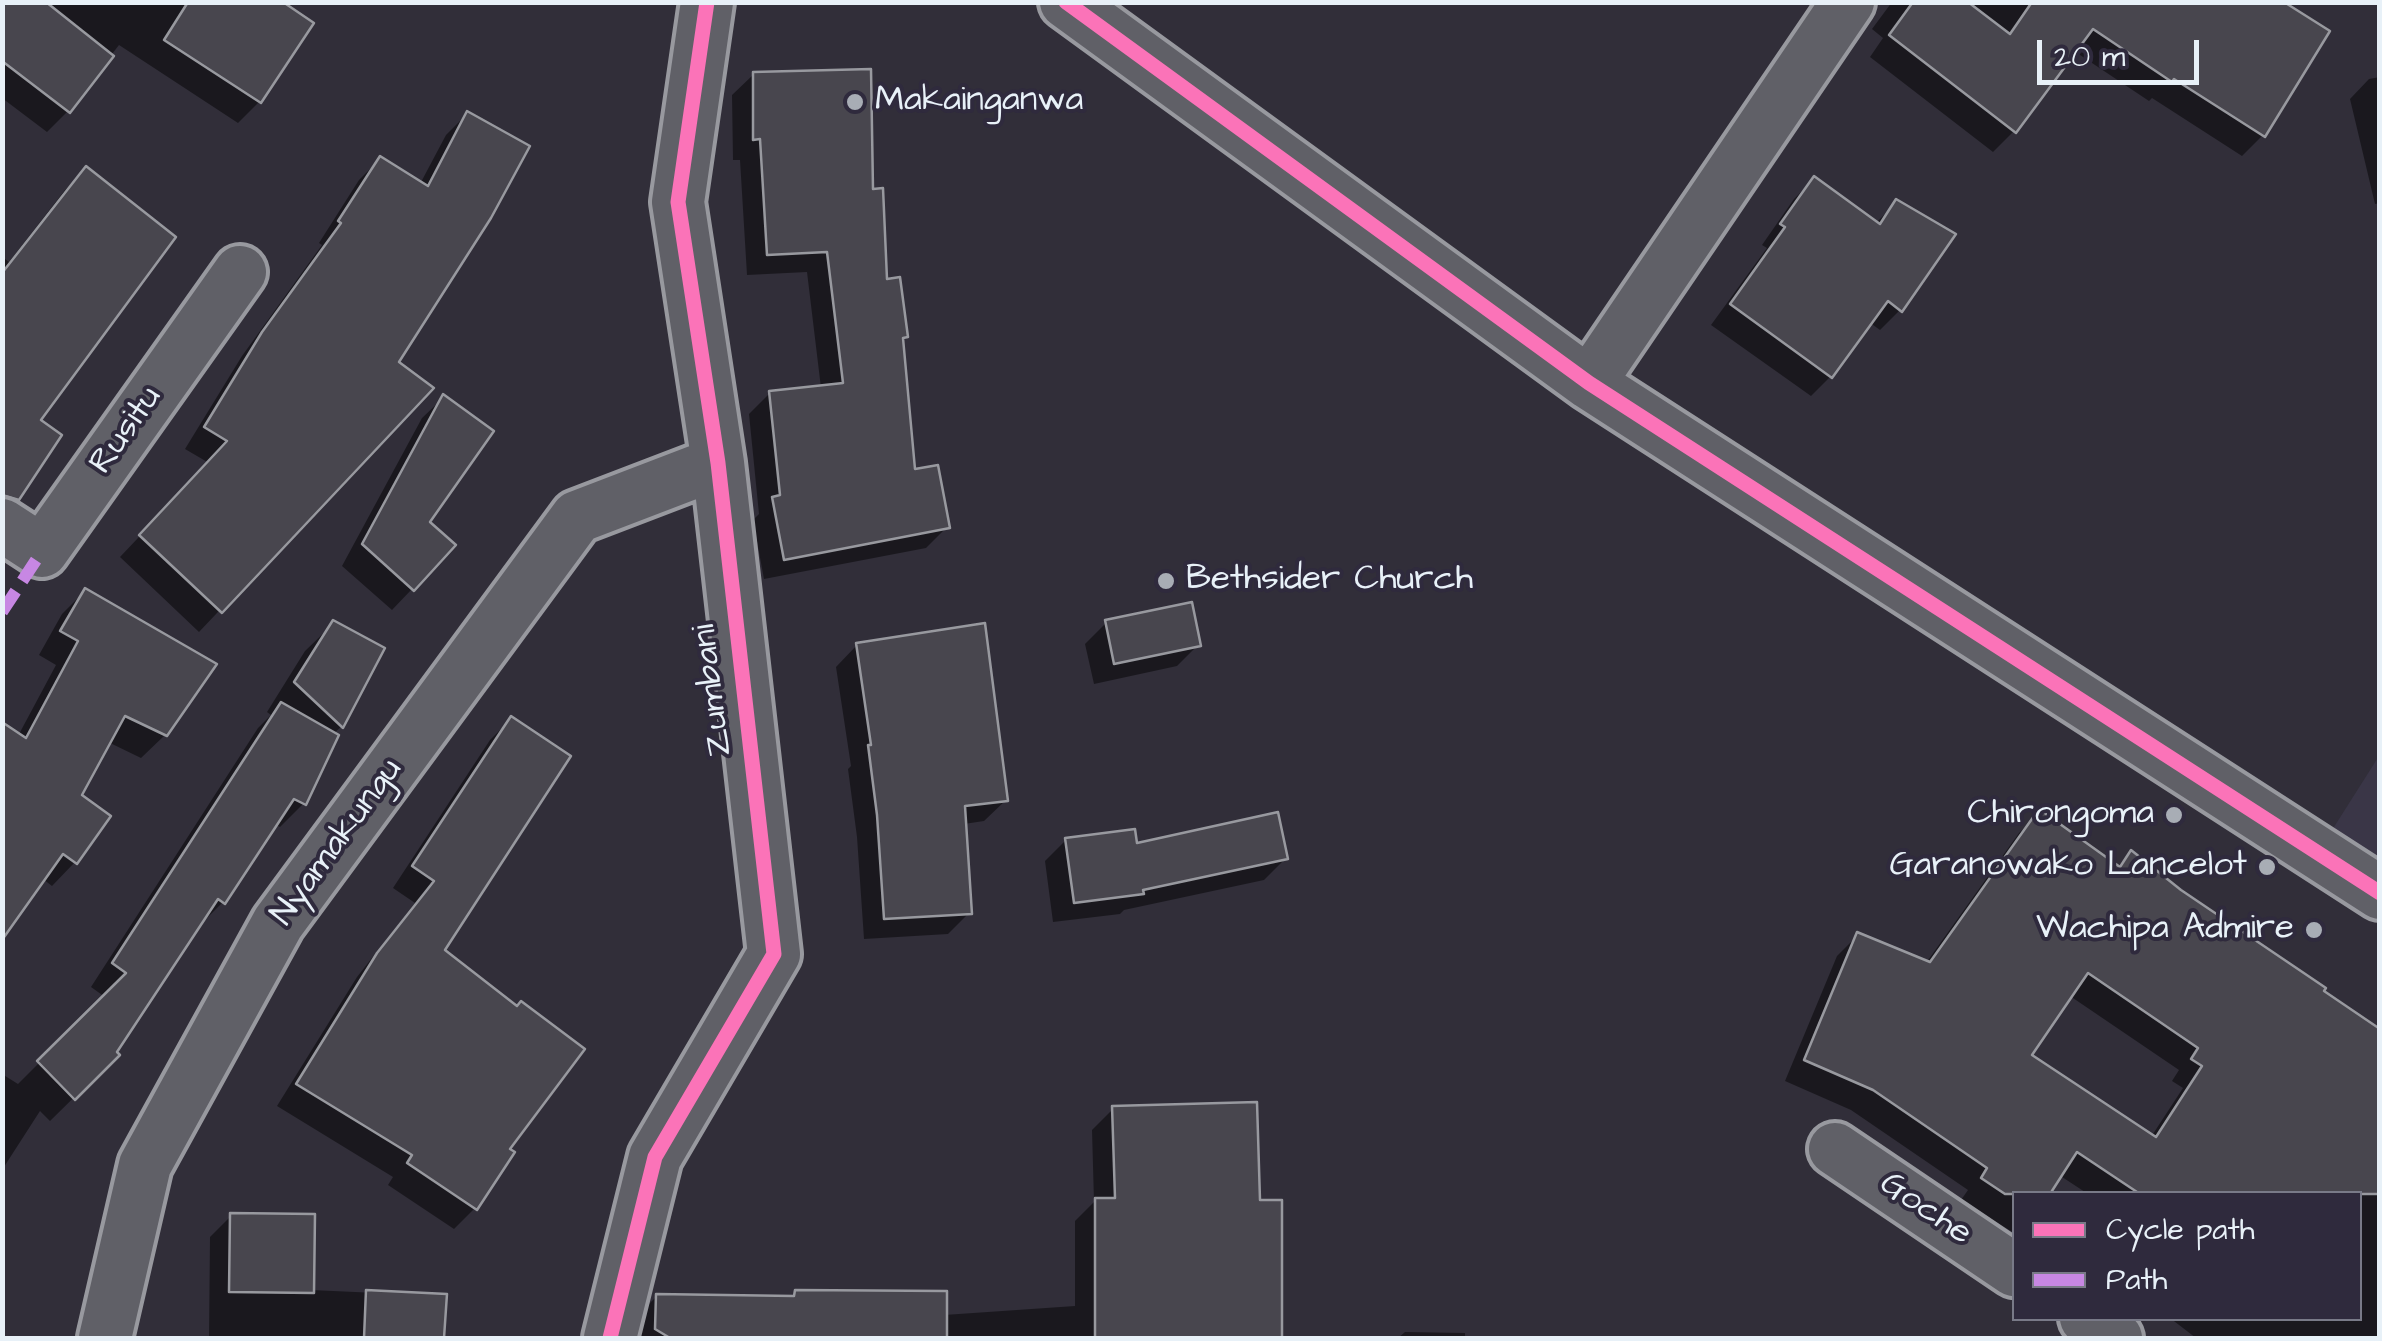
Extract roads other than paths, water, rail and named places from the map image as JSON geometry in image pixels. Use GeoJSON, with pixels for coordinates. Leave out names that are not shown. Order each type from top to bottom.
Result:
{"type":"FeatureCollection","features":[{"type":"Feature","properties":{"kind":"street","name":"Zumbani"},"geometry":{"type":"LineString","coordinates":[[610,1338],[655,1157],[774,954],[718,463],[678,202],[708,2]]}},
{"type":"Feature","properties":{"kind":"street"},"geometry":{"type":"LineString","coordinates":[[1066,2],[1589,384],[2380,894]]}},
{"type":"Feature","properties":{"kind":"street"},"geometry":{"type":"LineString","coordinates":[[1589,384],[1848,2]]}},
{"type":"Feature","properties":{"kind":"street","name":"Rusitu"},"geometry":{"type":"LineString","coordinates":[[2,525],[42,551],[240,272]]}},
{"type":"Feature","properties":{"kind":"street","name":"Nyamakungu"},"geometry":{"type":"LineString","coordinates":[[105,1338],[145,1164],[278,924],[577,516],[718,463]]}},
{"type":"Feature","properties":{"kind":"street","name":"Goche"},"geometry":{"type":"LineString","coordinates":[[1835,1150],[2012,1269]]}},
{"type":"Feature","properties":{"kind":"street"},"geometry":{"type":"LineString","coordinates":[[2090,1321],[2116,1338]]}},
{"type":"Feature","properties":{"kind":"place","name":"Makainganwa"},"geometry":{"type":"Point","coordinates":[855,102]}},
{"type":"Feature","properties":{"kind":"place","name":"Bethsider Church"},"geometry":{"type":"Point","coordinates":[1166,581]}},
{"type":"Feature","properties":{"kind":"place","name":"Chirongoma"},"geometry":{"type":"Point","coordinates":[2174,815]}},
{"type":"Feature","properties":{"kind":"place","name":"Garanowako Lancelot"},"geometry":{"type":"Point","coordinates":[2267,867]}},
{"type":"Feature","properties":{"kind":"place","name":"Wachipa Admire"},"geometry":{"type":"Point","coordinates":[2314,930]}}]}
